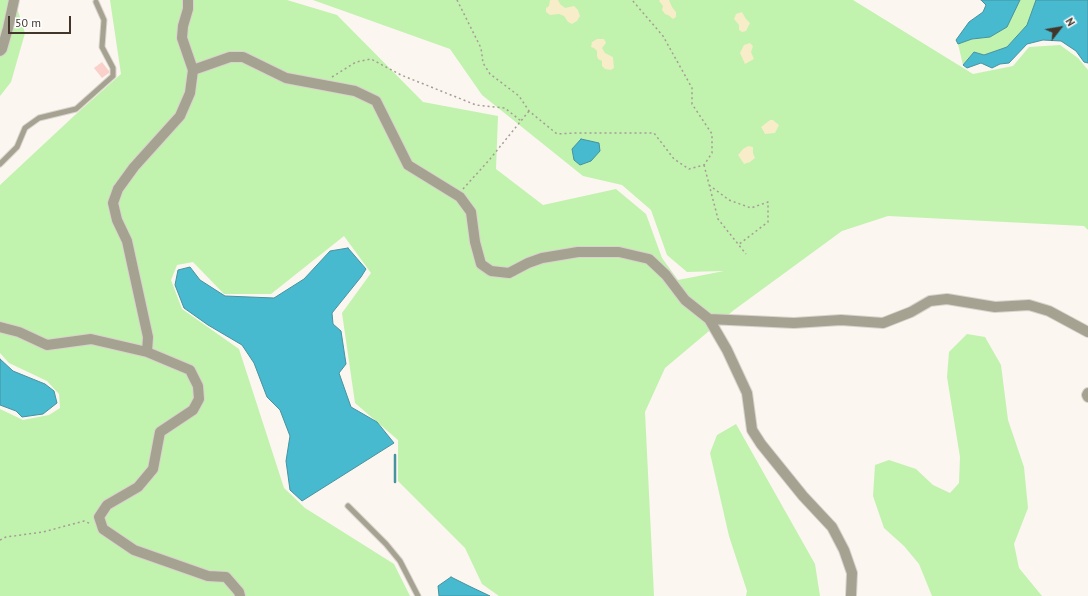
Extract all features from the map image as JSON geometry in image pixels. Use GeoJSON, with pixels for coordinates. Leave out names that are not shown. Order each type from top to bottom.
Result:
{"type":"FeatureCollection","features":[{"type":"Feature","properties":{"kind":"street"},"geometry":{"type":"LineString","coordinates":[[0,51],[2,49],[8,28],[14,0]]}},
{"type":"Feature","properties":{"kind":"street"},"geometry":{"type":"LineString","coordinates":[[147,352],[148,337],[127,241],[117,220],[113,203],[118,189],[134,167],[180,116],[190,93],[193,70],[182,38],[183,26],[188,9],[188,0]]}},
{"type":"Feature","properties":{"kind":"street"},"geometry":{"type":"LineString","coordinates":[[193,70],[230,57],[243,57],[286,78],[355,90],[376,101],[408,165],[460,197],[471,212],[475,242],[481,264],[491,271],[509,273],[528,263],[542,258],[578,252],[619,252],[649,259],[666,275],[685,300],[709,318],[727,350],[747,393],[752,430],[761,444],[803,496],[832,527],[844,550],[852,572],[851,596]]}},
{"type":"Feature","properties":{"kind":"street"},"geometry":{"type":"LineString","coordinates":[[709,318],[794,323],[841,320],[883,323],[911,312],[930,301],[947,299],[995,307],[1030,305],[1049,311],[1088,332]]}},
{"type":"Feature","properties":{"kind":"street"},"geometry":{"type":"LineString","coordinates":[[0,327],[19,332],[47,345],[91,339],[147,352],[190,370],[198,386],[199,399],[194,410],[160,432],[153,469],[138,487],[107,505],[99,518],[103,529],[134,550],[208,576],[226,577],[239,592],[240,596]]}},
{"type":"Feature","properties":{"kind":"street"},"geometry":{"type":"LineString","coordinates":[[1088,393],[1088,397]]}},
{"type":"Feature","properties":{"kind":"lane"},"geometry":{"type":"LineString","coordinates":[[0,164],[17,147],[25,128],[38,118],[76,109],[113,76],[113,68],[102,47],[104,20],[96,2]]}},
{"type":"Feature","properties":{"kind":"lane"},"geometry":{"type":"LineString","coordinates":[[348,506],[386,544],[400,561],[418,596]]}},
{"type":"Feature","properties":{"kind":"path"},"geometry":{"type":"LineString","coordinates":[[457,0],[481,48],[483,63],[490,74],[519,96],[529,111],[557,134],[654,133],[674,159],[689,169],[704,165],[712,153],[712,134],[692,104],[692,88],[663,36],[632,0]]}},
{"type":"Feature","properties":{"kind":"path"},"geometry":{"type":"LineString","coordinates":[[324,85],[328,80],[356,62],[371,59],[401,75],[476,105],[504,108],[521,121]]}},
{"type":"Feature","properties":{"kind":"path"},"geometry":{"type":"LineString","coordinates":[[460,197],[463,189],[490,160],[529,111]]}},
{"type":"Feature","properties":{"kind":"path"},"geometry":{"type":"LineString","coordinates":[[704,165],[718,219],[746,254]]}},
{"type":"Feature","properties":{"kind":"path"},"geometry":{"type":"LineString","coordinates":[[709,185],[729,200],[751,208],[768,202],[768,222],[738,245]]}},
{"type":"Feature","properties":{"kind":"path"},"geometry":{"type":"LineString","coordinates":[[0,540],[6,537],[43,532],[84,521],[103,529]]}},
{"type":"Feature","properties":{"kind":"green space"},"geometry":{"type":"Polygon","coordinates":[[[0,0],[13,0],[25,33],[11,82],[0,96],[0,0]]]}},
{"type":"Feature","properties":{"kind":"green space"},"geometry":{"type":"Polygon","coordinates":[[[110,0],[287,0],[337,15],[423,102],[498,116],[496,169],[543,205],[616,189],[646,214],[662,258],[678,280],[724,271],[687,272],[667,255],[651,210],[622,185],[583,176],[482,95],[450,49],[313,0],[853,0],[973,74],[1013,66],[1029,47],[1060,45],[1078,58],[1088,70],[1088,230],[1084,226],[888,216],[842,231],[734,310],[665,368],[645,412],[654,596],[499,596],[482,584],[465,548],[398,481],[398,440],[355,403],[342,313],[371,273],[344,236],[271,294],[224,294],[193,262],[177,265],[171,280],[182,309],[239,349],[284,488],[305,508],[394,564],[410,596],[0,596],[0,409],[23,420],[49,415],[60,408],[59,394],[47,381],[9,363],[0,353],[0,185],[121,74],[110,0]]]}},
{"type":"Feature","properties":{"kind":"green space"},"geometry":{"type":"Polygon","coordinates":[[[1020,0],[1036,0],[1027,25],[1007,47],[984,55],[974,52],[963,65],[958,44],[972,39],[990,37],[1007,27],[1020,0]]]}},
{"type":"Feature","properties":{"kind":"green space"},"geometry":{"type":"Polygon","coordinates":[[[967,334],[985,337],[1001,365],[1008,420],[1024,467],[1028,508],[1014,544],[1019,568],[1042,596],[932,596],[919,564],[904,546],[884,528],[873,496],[875,465],[889,460],[916,469],[933,485],[950,493],[959,483],[960,457],[947,377],[949,352],[967,334]]]}},
{"type":"Feature","properties":{"kind":"green space"},"geometry":{"type":"Polygon","coordinates":[[[736,424],[815,564],[820,596],[746,596],[747,591],[729,536],[710,453],[717,435],[736,424]]]}},
{"type":"Feature","properties":{"kind":"sand"},"geometry":{"type":"Polygon","coordinates":[[[550,0],[558,0],[565,8],[574,6],[578,10],[580,16],[577,21],[572,24],[568,22],[564,16],[559,14],[550,15],[546,12],[546,8],[549,6],[550,0]]]}},
{"type":"Feature","properties":{"kind":"sand"},"geometry":{"type":"Polygon","coordinates":[[[669,0],[676,12],[676,17],[673,19],[665,14],[662,10],[663,6],[659,1],[669,0]]]}},
{"type":"Feature","properties":{"kind":"sand"},"geometry":{"type":"Polygon","coordinates":[[[742,12],[750,23],[746,31],[742,32],[739,30],[739,25],[734,19],[736,14],[742,12]]]}},
{"type":"Feature","properties":{"kind":"sand"},"geometry":{"type":"Polygon","coordinates":[[[597,39],[604,39],[606,43],[602,48],[605,53],[613,57],[614,68],[611,70],[605,69],[602,66],[602,61],[598,59],[597,56],[597,51],[591,47],[592,42],[597,39]]]}},
{"type":"Feature","properties":{"kind":"sand"},"geometry":{"type":"Polygon","coordinates":[[[750,43],[753,46],[751,52],[754,59],[745,64],[740,53],[744,45],[750,43]]]}},
{"type":"Feature","properties":{"kind":"sand"},"geometry":{"type":"Polygon","coordinates":[[[770,120],[773,120],[779,125],[775,133],[765,134],[761,127],[770,120]]]}},
{"type":"Feature","properties":{"kind":"sand"},"geometry":{"type":"Polygon","coordinates":[[[748,146],[753,147],[755,158],[744,164],[738,155],[748,146]]]}},
{"type":"Feature","properties":{"kind":"water"},"geometry":{"type":"Polygon","coordinates":[[[981,0],[1020,0],[1007,27],[990,37],[972,39],[958,44],[956,40],[969,22],[983,12],[986,5],[981,0]]]}},
{"type":"Feature","properties":{"kind":"water"},"geometry":{"type":"Polygon","coordinates":[[[1036,0],[1088,0],[1088,63],[1084,62],[1076,51],[1061,41],[1043,40],[1027,44],[1009,63],[1000,64],[992,68],[981,63],[967,68],[963,65],[974,52],[984,55],[1007,47],[1027,25],[1036,0]]]}},
{"type":"Feature","properties":{"kind":"water"},"geometry":{"type":"Polygon","coordinates":[[[581,139],[599,143],[600,151],[591,161],[580,165],[574,160],[572,149],[581,139]]]}},
{"type":"Feature","properties":{"kind":"water"},"geometry":{"type":"Polygon","coordinates":[[[348,248],[366,269],[332,313],[333,324],[341,331],[346,364],[339,373],[351,407],[377,422],[394,443],[302,501],[290,490],[286,461],[290,436],[280,410],[267,397],[254,363],[242,345],[208,325],[184,308],[175,285],[178,270],[190,267],[200,280],[225,296],[274,298],[304,279],[330,251],[348,248]]]}},
{"type":"Feature","properties":{"kind":"water"},"geometry":{"type":"Polygon","coordinates":[[[0,359],[13,371],[45,384],[54,391],[57,403],[43,414],[22,417],[16,411],[0,405],[0,359]]]}},
{"type":"Feature","properties":{"kind":"water"},"geometry":{"type":"Polygon","coordinates":[[[451,577],[490,596],[439,596],[438,586],[451,577]]]}},
{"type":"Feature","properties":{"kind":"building"},"geometry":{"type":"Polygon","coordinates":[[[102,62],[109,73],[102,78],[94,68],[102,62]]]}},
{"type":"Feature","properties":{"kind":"waterway"},"geometry":{"type":"LineString","coordinates":[[395,455],[395,482]]}}]}
